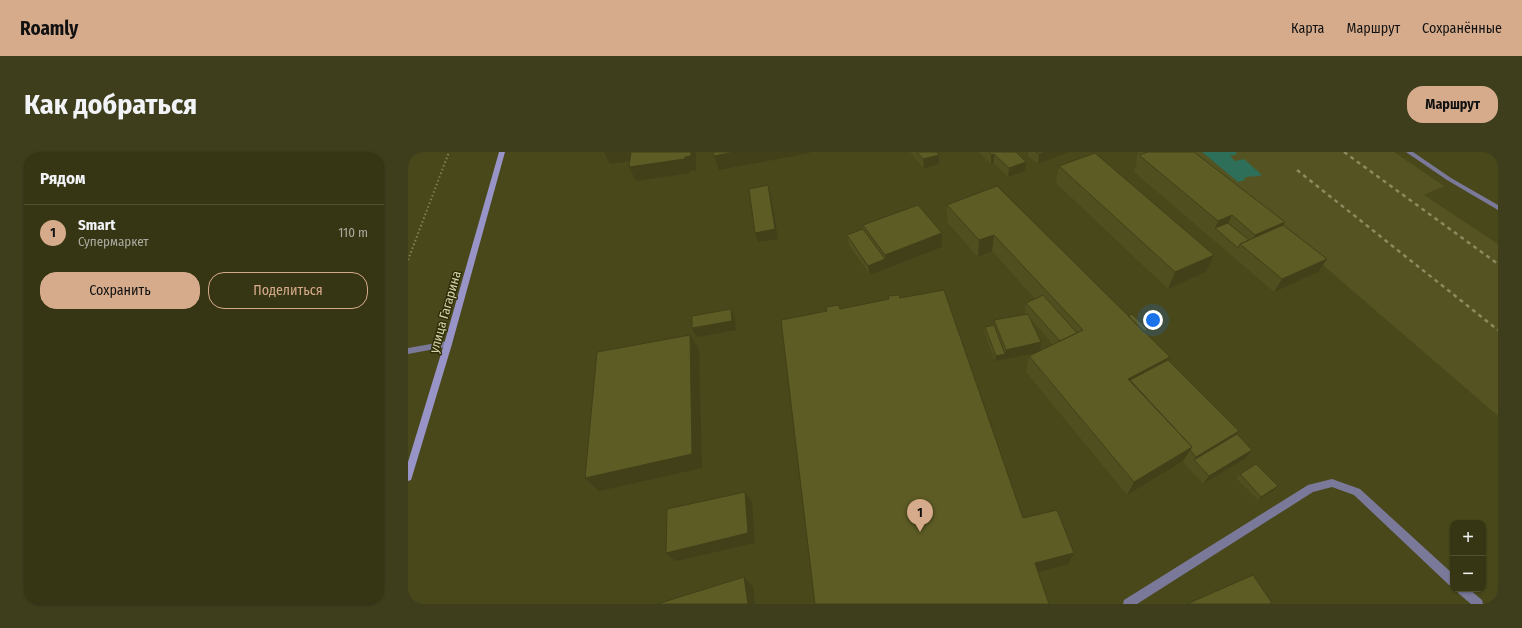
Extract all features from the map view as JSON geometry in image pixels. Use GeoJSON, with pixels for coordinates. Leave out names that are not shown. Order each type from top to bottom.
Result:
{"type":"FeatureCollection","features":[{"type":"Feature","properties":{"kind":"main road","name":"улица Гагарина"},"geometry":{"type":"LineString","coordinates":[[408,477],[448,344],[502,152]]}},
{"type":"Feature","properties":{"kind":"lane"},"geometry":{"type":"LineString","coordinates":[[1409,152],[1449,179],[1498,208]]}},
{"type":"Feature","properties":{"kind":"lane"},"geometry":{"type":"LineString","coordinates":[[408,351],[448,344]]}},
{"type":"Feature","properties":{"kind":"lane"},"geometry":{"type":"LineString","coordinates":[[1128,604],[1311,488],[1332,483],[1358,492],[1450,578]]}},
{"type":"Feature","properties":{"kind":"lane"},"geometry":{"type":"LineString","coordinates":[[1465,592],[1478,604]]}},
{"type":"Feature","properties":{"kind":"path"},"geometry":{"type":"LineString","coordinates":[[408,260],[449,152]]}},
{"type":"Feature","properties":{"kind":"shaded area"},"geometry":{"type":"Polygon","coordinates":[[[1192,152],[1394,152],[1444,186],[1424,195],[1498,244],[1498,416],[1192,152]]]}},
{"type":"Feature","properties":{"kind":"shaded area"},"geometry":{"type":"Polygon","coordinates":[[[1202,152],[1236,152],[1237,154],[1230,156],[1235,161],[1244,159],[1262,175],[1244,178],[1245,180],[1238,182],[1202,152]]]}},
{"type":"Feature","properties":{"kind":"building"},"geometry":{"type":"Polygon","coordinates":[[[631,152],[691,152],[691,156],[685,157],[685,159],[629,167],[631,152]]]}},
{"type":"Feature","properties":{"kind":"building"},"geometry":{"type":"Polygon","coordinates":[[[713,152],[735,152],[714,156],[713,152]]]}},
{"type":"Feature","properties":{"kind":"building"},"geometry":{"type":"Polygon","coordinates":[[[917,152],[937,152],[939,155],[923,159],[917,152]]]}},
{"type":"Feature","properties":{"kind":"building"},"geometry":{"type":"Polygon","coordinates":[[[989,152],[1016,152],[1026,162],[1009,168],[994,154],[991,155],[989,152]]]}},
{"type":"Feature","properties":{"kind":"building"},"geometry":{"type":"Polygon","coordinates":[[[1148,152],[1194,152],[1285,222],[1255,235],[1232,215],[1218,221],[1139,155],[1148,152]]]}},
{"type":"Feature","properties":{"kind":"building"},"geometry":{"type":"Polygon","coordinates":[[[1095,153],[1214,255],[1175,272],[1059,166],[1095,153]]]}},
{"type":"Feature","properties":{"kind":"building"},"geometry":{"type":"Polygon","coordinates":[[[768,185],[775,229],[755,233],[749,189],[768,185]]]}},
{"type":"Feature","properties":{"kind":"building"},"geometry":{"type":"Polygon","coordinates":[[[997,186],[1170,357],[1128,379],[1192,447],[1134,482],[1029,356],[1083,330],[994,235],[979,240],[947,205],[997,186]]]}},
{"type":"Feature","properties":{"kind":"building"},"geometry":{"type":"Polygon","coordinates":[[[918,205],[942,233],[885,255],[863,225],[918,205]]]}},
{"type":"Feature","properties":{"kind":"building"},"geometry":{"type":"Polygon","coordinates":[[[1228,223],[1249,240],[1240,244],[1238,248],[1215,228],[1228,223]]]}},
{"type":"Feature","properties":{"kind":"building"},"geometry":{"type":"Polygon","coordinates":[[[1283,225],[1327,259],[1282,279],[1240,244],[1283,225]]]}},
{"type":"Feature","properties":{"kind":"building"},"geometry":{"type":"Polygon","coordinates":[[[863,229],[885,259],[868,266],[847,235],[863,229]]]}},
{"type":"Feature","properties":{"kind":"building"},"geometry":{"type":"Polygon","coordinates":[[[944,290],[1023,518],[1057,510],[1074,553],[1035,563],[1049,604],[815,604],[781,320],[827,311],[826,307],[839,305],[840,309],[889,299],[888,296],[899,295],[900,298],[944,290]]]}},
{"type":"Feature","properties":{"kind":"building"},"geometry":{"type":"Polygon","coordinates":[[[1043,295],[1077,333],[1060,341],[1026,303],[1043,295]]]}},
{"type":"Feature","properties":{"kind":"building"},"geometry":{"type":"Polygon","coordinates":[[[731,309],[732,321],[692,328],[692,316],[731,309]]]}},
{"type":"Feature","properties":{"kind":"building"},"geometry":{"type":"Polygon","coordinates":[[[1028,314],[1041,342],[1006,350],[994,320],[1028,314]]]}},
{"type":"Feature","properties":{"kind":"building"},"geometry":{"type":"Polygon","coordinates":[[[1132,314],[1148,330],[1144,332],[1128,316],[1132,314]]]}},
{"type":"Feature","properties":{"kind":"building"},"geometry":{"type":"Polygon","coordinates":[[[994,325],[1005,354],[996,356],[985,327],[994,325]]]}},
{"type":"Feature","properties":{"kind":"building"},"geometry":{"type":"Polygon","coordinates":[[[690,335],[692,454],[585,478],[597,352],[690,335]]]}},
{"type":"Feature","properties":{"kind":"building"},"geometry":{"type":"Polygon","coordinates":[[[1168,360],[1239,431],[1196,457],[1190,450],[1192,447],[1130,380],[1168,360]]]}},
{"type":"Feature","properties":{"kind":"building"},"geometry":{"type":"Polygon","coordinates":[[[1237,434],[1252,450],[1209,476],[1194,460],[1237,434]]]}},
{"type":"Feature","properties":{"kind":"building"},"geometry":{"type":"Polygon","coordinates":[[[1256,464],[1278,486],[1261,497],[1240,474],[1256,464]]]}},
{"type":"Feature","properties":{"kind":"building"},"geometry":{"type":"Polygon","coordinates":[[[745,492],[748,533],[666,553],[667,509],[745,492]]]}},
{"type":"Feature","properties":{"kind":"building"},"geometry":{"type":"Polygon","coordinates":[[[1253,575],[1272,603],[1187,604],[1253,575]]]}},
{"type":"Feature","properties":{"kind":"building"},"geometry":{"type":"Polygon","coordinates":[[[744,577],[748,604],[657,604],[744,577]]]}},
{"type":"Feature","properties":{"kind":"railway"},"geometry":{"type":"LineString","coordinates":[[1344,152],[1498,264]]}},
{"type":"Feature","properties":{"kind":"railway"},"geometry":{"type":"LineString","coordinates":[[1297,170],[1498,330]]}},
{"type":"Feature","properties":{"kind":"place","name":"Smart"},"geometry":{"type":"Point","coordinates":[920,532]}}]}
